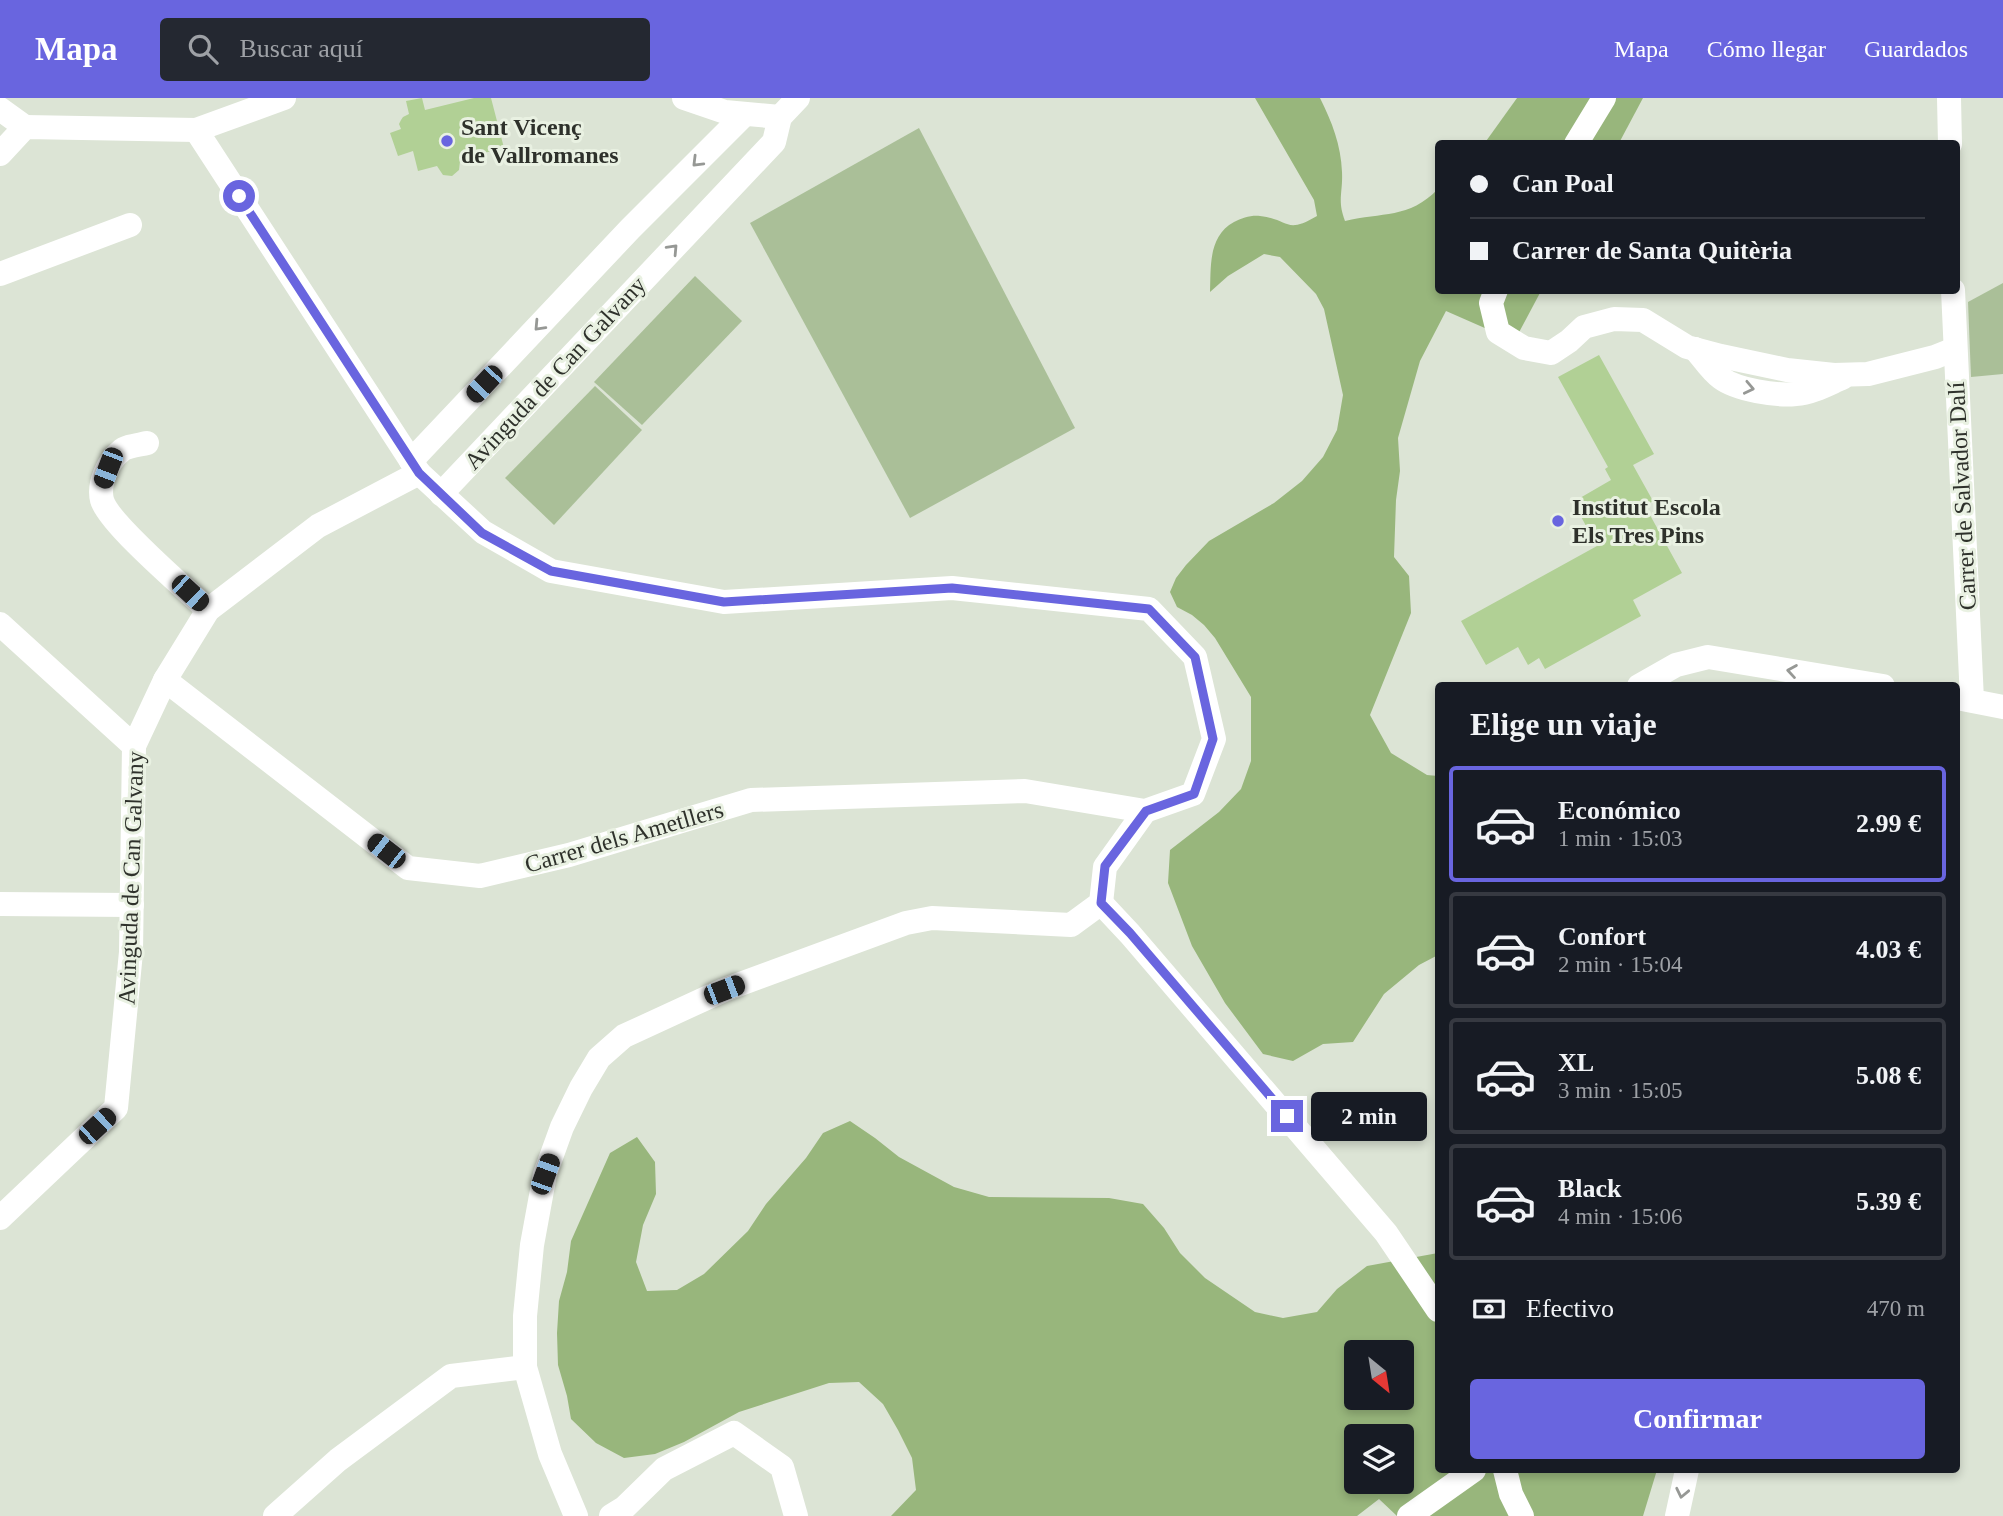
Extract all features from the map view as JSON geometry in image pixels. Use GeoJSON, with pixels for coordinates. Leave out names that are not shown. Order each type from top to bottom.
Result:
{"type":"FeatureCollection","features":[{"type":"Feature","properties":{"kind":"street"},"geometry":{"type":"LineString","coordinates":[[0,109],[25,127],[196,130],[250,103],[283,98]]}},
{"type":"Feature","properties":{"kind":"street"},"geometry":{"type":"LineString","coordinates":[[684,98],[724,112],[780,117]]}},
{"type":"Feature","properties":{"kind":"street","name":"Avinguda de Can Galvany"},"geometry":{"type":"LineString","coordinates":[[441,494],[774,142],[780,117],[798,98]]}},
{"type":"Feature","properties":{"kind":"street"},"geometry":{"type":"LineString","coordinates":[[1578,140],[1604,98]]}},
{"type":"Feature","properties":{"kind":"street"},"geometry":{"type":"LineString","coordinates":[[1949,98],[1950,140]]}},
{"type":"Feature","properties":{"kind":"street","name":"Avinguda de Can Galvany"},"geometry":{"type":"LineString","coordinates":[[0,1218],[116,1108],[131,952],[134,746],[165,680],[208,610],[318,526],[415,467],[620,239],[745,114]]}},
{"type":"Feature","properties":{"kind":"street"},"geometry":{"type":"LineString","coordinates":[[0,154],[25,127]]}},
{"type":"Feature","properties":{"kind":"street"},"geometry":{"type":"LineString","coordinates":[[196,130],[415,467],[482,533],[551,571],[724,602],[952,588],[1149,609],[1195,657],[1213,739],[1194,794],[1146,811],[1105,866],[1101,903],[1071,925],[932,918],[906,923],[724,990],[624,1036],[599,1058],[562,1126],[545,1174],[525,1316],[525,1367],[550,1454],[576,1516]]}},
{"type":"Feature","properties":{"kind":"street"},"geometry":{"type":"LineString","coordinates":[[0,274],[131,225]]}},
{"type":"Feature","properties":{"kind":"street"},"geometry":{"type":"LineString","coordinates":[[1494,294],[1491,303],[1498,332],[1524,348],[1550,353],[1584,327],[1614,319],[1643,320],[1695,349],[1787,370],[1834,375],[1868,374],[1935,358],[1955,349]]}},
{"type":"Feature","properties":{"kind":"street","name":"Carrer de Salvador Dalí"},"geometry":{"type":"LineString","coordinates":[[1954,294],[1964,699]]}},
{"type":"Feature","properties":{"kind":"street"},"geometry":{"type":"LineString","coordinates":[[147,443],[122,450],[108,468],[101,485],[102,500],[109,514],[134,541],[208,610]]}},
{"type":"Feature","properties":{"kind":"street"},"geometry":{"type":"LineString","coordinates":[[0,624],[134,746]]}},
{"type":"Feature","properties":{"kind":"street"},"geometry":{"type":"LineString","coordinates":[[1646,682],[1676,665],[1708,657],[1860,682]]}},
{"type":"Feature","properties":{"kind":"street","name":"Carrer dels Ametllers"},"geometry":{"type":"LineString","coordinates":[[165,680],[408,867],[480,876],[569,855],[751,800],[1024,792],[1146,811]]}},
{"type":"Feature","properties":{"kind":"street"},"geometry":{"type":"LineString","coordinates":[[1964,699],[2003,707]]}},
{"type":"Feature","properties":{"kind":"street"},"geometry":{"type":"LineString","coordinates":[[1101,903],[1386,1233],[1435,1306]]}},
{"type":"Feature","properties":{"kind":"street"},"geometry":{"type":"LineString","coordinates":[[0,904],[131,905]]}},
{"type":"Feature","properties":{"kind":"street"},"geometry":{"type":"LineString","coordinates":[[275,1516],[338,1460],[451,1376],[525,1367]]}},
{"type":"Feature","properties":{"kind":"street"},"geometry":{"type":"LineString","coordinates":[[611,1516],[664,1469],[734,1433],[782,1467],[796,1516]]}},
{"type":"Feature","properties":{"kind":"street"},"geometry":{"type":"LineString","coordinates":[[1409,1516],[1470,1473]]}},
{"type":"Feature","properties":{"kind":"street"},"geometry":{"type":"LineString","coordinates":[[1506,1473],[1511,1494],[1522,1516]]}},
{"type":"Feature","properties":{"kind":"street"},"geometry":{"type":"LineString","coordinates":[[1677,1516],[1686,1473]]}},
{"type":"Feature","properties":{"kind":"green space"},"geometry":{"type":"Polygon","coordinates":[[[1255,98],[1320,98],[1340,152],[1341,202],[1345,221],[1406,210],[1435,192],[1435,294],[1539,294],[1517,336],[1487,329],[1446,311],[1420,361],[1398,438],[1400,471],[1394,557],[1409,576],[1411,613],[1370,715],[1391,753],[1427,775],[1435,776],[1435,957],[1419,965],[1384,994],[1353,1042],[1323,1044],[1293,1061],[1263,1054],[1225,1003],[1192,946],[1168,883],[1170,850],[1219,812],[1241,789],[1251,761],[1251,697],[1215,638],[1192,615],[1177,607],[1170,592],[1176,578],[1209,541],[1274,503],[1302,481],[1323,457],[1337,430],[1343,395],[1324,309],[1316,294],[1280,257],[1264,254],[1228,276],[1210,292],[1215,244],[1226,228],[1253,216],[1293,225],[1307,222],[1317,216],[1314,200],[1255,98]]]}},
{"type":"Feature","properties":{"kind":"green space"},"geometry":{"type":"Polygon","coordinates":[[[1517,98],[1643,98],[1621,140],[1487,140],[1517,98]]]}},
{"type":"Feature","properties":{"kind":"green space"},"geometry":{"type":"Polygon","coordinates":[[[919,128],[1075,428],[910,518],[750,223],[919,128]]]}},
{"type":"Feature","properties":{"kind":"green space"},"geometry":{"type":"Polygon","coordinates":[[[695,276],[742,321],[642,425],[594,382],[695,276]]]}},
{"type":"Feature","properties":{"kind":"green space"},"geometry":{"type":"Polygon","coordinates":[[[2003,283],[2003,374],[1971,377],[1968,302],[2003,283]]]}},
{"type":"Feature","properties":{"kind":"green space"},"geometry":{"type":"Polygon","coordinates":[[[595,386],[642,430],[554,525],[505,478],[595,386]]]}},
{"type":"Feature","properties":{"kind":"green space"},"geometry":{"type":"Polygon","coordinates":[[[850,1121],[899,1157],[954,1187],[989,1197],[1109,1198],[1143,1204],[1164,1228],[1180,1253],[1205,1278],[1255,1312],[1283,1318],[1317,1312],[1337,1289],[1367,1266],[1435,1254],[1435,1473],[1656,1473],[1643,1516],[1397,1516],[1379,1499],[1357,1516],[891,1516],[916,1490],[912,1458],[883,1404],[859,1382],[829,1383],[739,1412],[684,1442],[655,1454],[624,1458],[596,1443],[571,1419],[558,1365],[557,1333],[559,1301],[567,1272],[571,1241],[610,1153],[637,1137],[655,1162],[656,1194],[643,1225],[636,1262],[647,1291],[677,1290],[704,1274],[748,1231],[766,1204],[806,1158],[823,1133],[850,1121]]]}},
{"type":"Feature","properties":{"kind":"building","name":"Sant Vicenç de Vallromanes"},"geometry":{"type":"Polygon","coordinates":[[[422,98],[425,110],[474,98],[491,98],[504,148],[460,161],[459,170],[452,176],[443,175],[437,166],[418,171],[413,151],[398,156],[390,133],[401,129],[401,120],[409,114],[406,101],[422,98]]]}},
{"type":"Feature","properties":{"kind":"building"},"geometry":{"type":"Polygon","coordinates":[[[1599,355],[1654,454],[1633,465],[1653,501],[1645,506],[1682,573],[1633,600],[1641,616],[1545,669],[1539,658],[1528,665],[1518,647],[1486,665],[1461,621],[1597,546],[1573,502],[1611,480],[1605,469],[1608,467],[1558,377],[1599,355]]]}},
{"type":"Feature","properties":{"kind":"place","name":"Sant Vicenç de Vallromanes"},"geometry":{"type":"Point","coordinates":[447,141]}},
{"type":"Feature","properties":{"kind":"place","name":"Institut Escola Els Tres Pins"},"geometry":{"type":"Point","coordinates":[1558,521]}},
{"type":"Feature","properties":{"kind":"route"},"geometry":{"type":"LineString","coordinates":[[239,196],[419,473],[482,533],[551,571],[724,602],[952,588],[1149,609],[1195,657],[1213,739],[1194,794],[1146,811],[1105,866],[1101,903],[1130,933],[1287,1116]]}}]}
